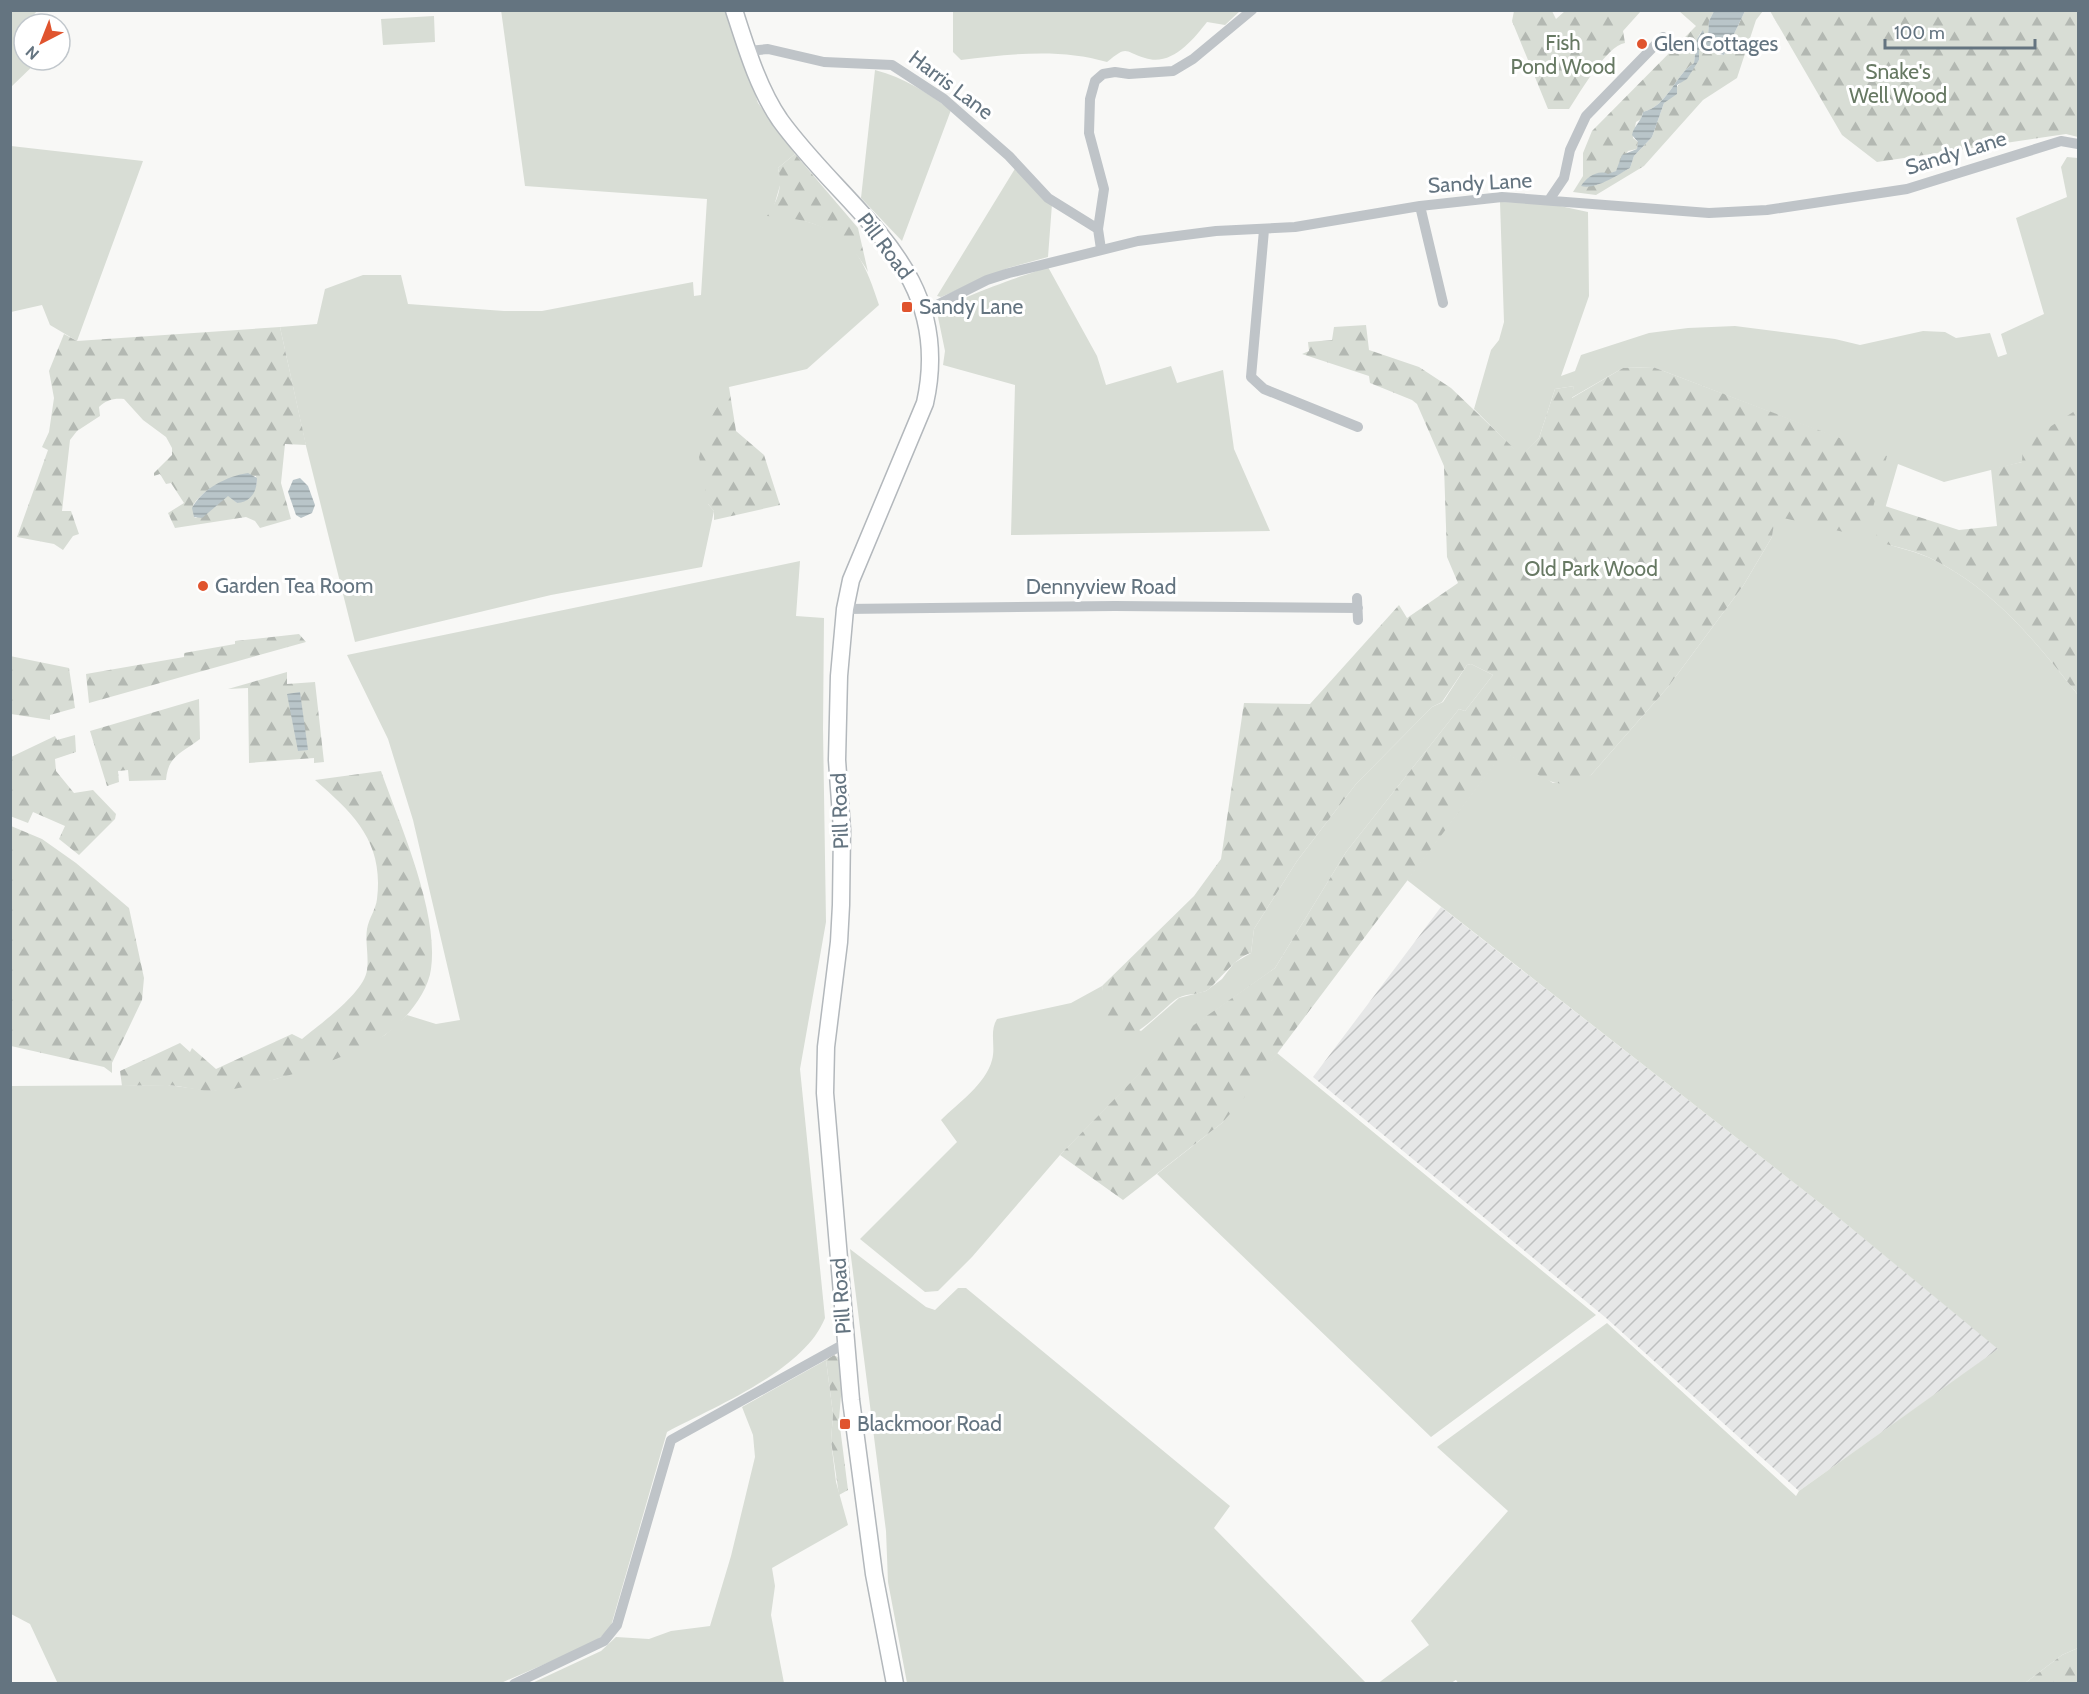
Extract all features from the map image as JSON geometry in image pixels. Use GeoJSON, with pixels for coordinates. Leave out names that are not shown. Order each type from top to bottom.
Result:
{"type":"FeatureCollection","features":[{"type":"Feature","properties":{"kind":"main road","name":"Pill Road"},"geometry":{"type":"LineString","coordinates":[[734,10],[748,51],[779,118],[904,265],[925,312],[931,362],[925,403],[851,580],[845,609],[839,676],[838,751],[842,830],[839,942],[826,1047],[825,1093],[844,1344],[866,1518],[895,1683]]}},
{"type":"Feature","properties":{"kind":"street"},"geometry":{"type":"LineString","coordinates":[[1101,249],[1098,229],[1104,189],[1089,133],[1090,99],[1095,81],[1103,74],[1115,72],[1129,74],[1173,71],[1193,59],[1252,10]]}},
{"type":"Feature","properties":{"kind":"street"},"geometry":{"type":"LineString","coordinates":[[1549,200],[1564,178],[1570,150],[1586,116],[1663,37]]}},
{"type":"Feature","properties":{"kind":"street","name":"Harris Lane"},"geometry":{"type":"LineString","coordinates":[[748,51],[768,49],[824,62],[892,65],[944,99],[1009,156],[1048,198],[1098,229]]}},
{"type":"Feature","properties":{"kind":"street","name":"Sandy Lane"},"geometry":{"type":"LineString","coordinates":[[925,312],[987,280],[1138,241],[1216,231],[1264,230],[1370,216],[1420,206],[1502,197],[1709,213],[1767,210],[1907,189],[2061,141],[2079,144]]}},
{"type":"Feature","properties":{"kind":"street"},"geometry":{"type":"LineString","coordinates":[[1420,206],[1443,303]]}},
{"type":"Feature","properties":{"kind":"street"},"geometry":{"type":"LineString","coordinates":[[1264,230],[1251,377],[1264,389],[1358,427]]}},
{"type":"Feature","properties":{"kind":"street","name":"Dennyview Road"},"geometry":{"type":"LineString","coordinates":[[845,609],[1358,603],[1358,620]]}},
{"type":"Feature","properties":{"kind":"street"},"geometry":{"type":"LineString","coordinates":[[514,1683],[576,1656],[611,1635],[617,1625],[670,1440],[844,1344]]}},
{"type":"Feature","properties":{"kind":"shaded area"},"geometry":{"type":"Polygon","coordinates":[[[1714,11],[1745,11],[1724,55],[1711,52],[1703,40],[1703,50],[1699,50],[1699,60],[1687,79],[1677,85],[1677,94],[1664,103],[1652,137],[1634,156],[1630,168],[1599,184],[1581,186],[1596,173],[1608,174],[1616,171],[1622,155],[1637,149],[1638,142],[1632,135],[1634,128],[1643,112],[1659,104],[1681,75],[1694,63],[1697,39],[1703,30],[1705,36],[1708,36],[1709,21],[1714,11]]]}},
{"type":"Feature","properties":{"kind":"shaded area"},"geometry":{"type":"Polygon","coordinates":[[[248,473],[257,478],[256,488],[246,501],[237,503],[228,496],[202,518],[194,517],[192,508],[209,489],[224,480],[248,473]]]}},
{"type":"Feature","properties":{"kind":"shaded area"},"geometry":{"type":"Polygon","coordinates":[[[300,478],[308,486],[315,505],[312,513],[301,518],[296,515],[288,492],[293,480],[300,478]]]}},
{"type":"Feature","properties":{"kind":"shaded area"},"geometry":{"type":"Polygon","coordinates":[[[300,692],[308,750],[298,751],[287,694],[300,692]]]}},
{"type":"Feature","properties":{"kind":"shaded area"},"geometry":{"type":"Polygon","coordinates":[[[1441,907],[1834,1214],[1999,1349],[1799,1491],[1605,1317],[1313,1077],[1441,907]]]}},
{"type":"Feature","properties":{"kind":"green space"},"geometry":{"type":"Polygon","coordinates":[[[11,10],[37,11],[12,12],[12,72],[27,72],[11,87],[11,10]]]}},
{"type":"Feature","properties":{"kind":"green space"},"geometry":{"type":"Polygon","coordinates":[[[501,10],[728,11],[758,103],[795,154],[778,168],[781,182],[774,206],[793,217],[825,228],[846,241],[861,260],[879,305],[807,369],[729,387],[708,504],[714,511],[702,567],[551,595],[355,642],[306,446],[280,327],[317,324],[325,289],[363,275],[401,275],[408,304],[504,311],[542,311],[693,282],[694,296],[701,295],[707,199],[525,186],[501,10]]]}},
{"type":"Feature","properties":{"kind":"green space"},"geometry":{"type":"Polygon","coordinates":[[[953,10],[1240,11],[1225,25],[1207,22],[1188,44],[1164,59],[1155,60],[1122,51],[1107,62],[1053,54],[1016,54],[961,60],[953,52],[953,10]]]}},
{"type":"Feature","properties":{"kind":"green space","name":"Fish Pond Wood"},"geometry":{"type":"Polygon","coordinates":[[[1514,11],[1552,11],[1556,19],[1565,11],[1641,11],[1623,31],[1625,43],[1610,52],[1602,61],[1569,109],[1548,109],[1512,21],[1514,11]]]}},
{"type":"Feature","properties":{"kind":"green space","name":"Fish Pond Wood"},"geometry":{"type":"Polygon","coordinates":[[[1679,11],[1714,11],[1709,21],[1708,36],[1701,32],[1697,39],[1694,63],[1681,75],[1659,104],[1643,112],[1641,119],[1636,122],[1633,138],[1638,142],[1637,149],[1628,151],[1616,171],[1591,185],[1597,185],[1630,168],[1634,156],[1652,137],[1664,103],[1699,60],[1699,49],[1703,50],[1703,40],[1717,55],[1724,55],[1745,11],[1763,11],[1756,20],[1737,78],[1703,100],[1644,166],[1596,195],[1573,192],[1583,176],[1583,153],[1592,131],[1696,26],[1679,11]]]}},
{"type":"Feature","properties":{"kind":"green space","name":"Snake's Well Wood"},"geometry":{"type":"Polygon","coordinates":[[[1770,11],[2078,11],[2078,137],[2066,134],[1877,162],[1842,135],[1770,11]]]}},
{"type":"Feature","properties":{"kind":"green space"},"geometry":{"type":"Polygon","coordinates":[[[434,16],[435,42],[383,45],[381,19],[434,16]]]}},
{"type":"Feature","properties":{"kind":"green space"},"geometry":{"type":"Polygon","coordinates":[[[875,70],[915,86],[951,110],[902,241],[861,198],[875,70]]]}},
{"type":"Feature","properties":{"kind":"green space"},"geometry":{"type":"Polygon","coordinates":[[[11,146],[143,161],[77,341],[50,325],[42,305],[11,312],[11,146]]]}},
{"type":"Feature","properties":{"kind":"green space"},"geometry":{"type":"Polygon","coordinates":[[[795,154],[858,228],[868,272],[849,246],[826,229],[799,220],[767,216],[778,193],[780,181],[778,168],[795,154]]]}},
{"type":"Feature","properties":{"kind":"green space"},"geometry":{"type":"Polygon","coordinates":[[[2067,157],[2078,158],[2078,409],[2022,462],[1944,482],[1898,464],[1876,540],[1929,558],[1977,587],[2031,638],[2078,695],[2078,1648],[2062,1655],[2025,1683],[1459,1684],[1456,1680],[1451,1683],[1377,1684],[1429,1645],[1411,1621],[1508,1511],[1437,1447],[1607,1323],[1796,1496],[1799,1491],[1998,1349],[1834,1214],[1407,880],[1504,751],[1553,783],[1591,775],[1668,687],[1743,586],[1772,537],[1774,516],[1887,457],[1653,367],[1623,368],[1571,398],[1574,386],[1555,389],[1539,438],[1521,456],[1474,409],[1491,350],[1499,340],[1504,322],[1500,202],[1546,203],[1588,212],[1589,296],[1561,376],[1575,371],[1581,355],[1649,333],[1688,328],[1735,326],[1835,339],[1860,345],[1923,331],[1945,332],[1956,338],[1990,333],[1998,357],[2007,354],[2001,334],[2044,314],[2016,218],[2067,197],[2061,167],[2067,157]]]}},
{"type":"Feature","properties":{"kind":"green space"},"geometry":{"type":"Polygon","coordinates":[[[1016,167],[1052,204],[1048,257],[1008,268],[941,297],[937,296],[1016,167]]]}},
{"type":"Feature","properties":{"kind":"green space"},"geometry":{"type":"Polygon","coordinates":[[[1048,267],[1097,356],[1106,385],[1171,366],[1177,383],[1223,370],[1234,449],[1270,531],[1011,535],[1015,385],[943,365],[945,351],[938,317],[944,310],[971,295],[1048,267]]]}},
{"type":"Feature","properties":{"kind":"green space","name":"Old Park Wood"},"geometry":{"type":"Polygon","coordinates":[[[1366,325],[1369,350],[1419,367],[1451,388],[1521,455],[1539,438],[1555,389],[1574,386],[1572,398],[1623,368],[1653,367],[1887,456],[1865,537],[1775,516],[1772,537],[1743,586],[1668,687],[1591,775],[1566,784],[1555,783],[1504,752],[1243,1099],[1222,1123],[1123,1200],[1060,1155],[1171,1041],[1275,968],[1346,852],[1459,709],[1465,711],[1493,675],[1471,664],[1467,665],[1442,702],[1432,707],[1356,784],[1297,861],[1254,929],[1251,953],[1234,963],[1209,989],[1178,998],[1131,1035],[1121,1037],[1112,1033],[1103,1019],[1102,986],[1194,896],[1221,859],[1244,703],[1310,704],[1399,605],[1407,618],[1458,583],[1447,557],[1444,466],[1417,404],[1370,383],[1369,376],[1302,354],[1309,351],[1308,342],[1332,340],[1334,327],[1366,325]]]}},
{"type":"Feature","properties":{"kind":"green space"},"geometry":{"type":"Polygon","coordinates":[[[280,327],[306,445],[285,444],[281,483],[291,519],[260,528],[255,521],[246,517],[175,528],[168,513],[184,503],[171,483],[166,484],[160,474],[154,476],[154,473],[172,455],[172,448],[166,437],[143,420],[124,399],[117,399],[107,401],[99,407],[100,416],[77,431],[70,440],[62,511],[71,511],[79,534],[73,536],[63,550],[54,544],[17,537],[48,450],[42,447],[49,432],[54,398],[49,371],[64,334],[77,341],[280,327]],[[256,476],[221,483],[213,487],[193,505],[194,517],[196,518],[228,495],[237,503],[257,484],[256,476]]]}},
{"type":"Feature","properties":{"kind":"green space"},"geometry":{"type":"Polygon","coordinates":[[[729,387],[736,431],[764,455],[780,505],[714,520],[714,511],[708,504],[699,457],[712,416],[729,387]]]}},
{"type":"Feature","properties":{"kind":"green space"},"geometry":{"type":"Polygon","coordinates":[[[2078,409],[2078,695],[2031,638],[1977,587],[1929,558],[1875,541],[1885,506],[1959,530],[1997,526],[1991,469],[2022,462],[2023,444],[2078,409]]]}},
{"type":"Feature","properties":{"kind":"green space"},"geometry":{"type":"Polygon","coordinates":[[[800,561],[796,616],[824,618],[826,922],[800,1069],[825,1318],[814,1337],[798,1355],[778,1371],[733,1398],[667,1432],[611,1626],[606,1633],[591,1644],[501,1683],[58,1684],[30,1624],[11,1614],[11,1086],[168,1085],[212,1091],[276,1079],[339,1057],[385,1035],[407,1015],[436,1024],[460,1020],[413,820],[388,739],[347,655],[800,561]]]}},
{"type":"Feature","properties":{"kind":"green space"},"geometry":{"type":"Polygon","coordinates":[[[299,634],[306,642],[89,703],[86,674],[184,657],[184,653],[235,644],[235,641],[299,634]]]}},
{"type":"Feature","properties":{"kind":"green space"},"geometry":{"type":"Polygon","coordinates":[[[10,656],[69,668],[75,708],[50,715],[50,720],[11,714],[10,656]]]}},
{"type":"Feature","properties":{"kind":"green space"},"geometry":{"type":"Polygon","coordinates":[[[1471,664],[1493,675],[1465,711],[1459,709],[1346,852],[1275,968],[1171,1042],[1060,1155],[972,1257],[938,1291],[925,1292],[860,1239],[957,1142],[941,1120],[963,1100],[989,1069],[993,1055],[993,1029],[997,1019],[1071,1003],[1102,986],[1104,996],[1102,1012],[1141,1031],[1179,998],[1206,991],[1222,979],[1234,963],[1251,953],[1254,929],[1297,861],[1356,784],[1432,707],[1443,702],[1467,665],[1471,664]]]}},
{"type":"Feature","properties":{"kind":"green space"},"geometry":{"type":"Polygon","coordinates":[[[287,672],[287,684],[315,682],[324,762],[314,763],[314,758],[249,763],[248,688],[228,689],[287,672]]]}},
{"type":"Feature","properties":{"kind":"green space"},"geometry":{"type":"Polygon","coordinates":[[[199,699],[200,739],[173,760],[166,780],[129,781],[128,770],[118,771],[119,782],[107,786],[90,731],[199,699]]]}},
{"type":"Feature","properties":{"kind":"green space"},"geometry":{"type":"Polygon","coordinates":[[[75,735],[76,752],[55,759],[56,771],[74,793],[93,790],[116,814],[115,819],[79,855],[59,839],[65,826],[33,812],[28,823],[10,816],[11,757],[55,736],[57,740],[75,735]]]}},
{"type":"Feature","properties":{"kind":"green space"},"geometry":{"type":"Polygon","coordinates":[[[381,771],[424,896],[432,946],[429,978],[408,1014],[385,1035],[370,1044],[327,1062],[276,1079],[213,1091],[167,1085],[122,1086],[120,1071],[180,1043],[190,1052],[192,1048],[216,1069],[292,1034],[302,1039],[350,998],[364,979],[367,970],[367,929],[377,899],[376,861],[371,845],[354,818],[315,780],[381,771]]]}},
{"type":"Feature","properties":{"kind":"green space"},"geometry":{"type":"Polygon","coordinates":[[[11,826],[42,839],[76,863],[129,908],[144,978],[142,1000],[112,1063],[112,1073],[104,1067],[11,1046],[11,826]]]}},
{"type":"Feature","properties":{"kind":"green space"},"geometry":{"type":"Polygon","coordinates":[[[1277,1053],[1596,1315],[1431,1437],[1157,1174],[1222,1123],[1277,1053]]]}},
{"type":"Feature","properties":{"kind":"green space"},"geometry":{"type":"Polygon","coordinates":[[[850,1249],[926,1307],[935,1310],[958,1288],[966,1288],[1230,1506],[1214,1528],[1366,1683],[907,1683],[888,1582],[886,1531],[850,1249]]]}},
{"type":"Feature","properties":{"kind":"green space"},"geometry":{"type":"Polygon","coordinates":[[[834,1355],[839,1358],[842,1385],[839,1419],[848,1490],[839,1495],[831,1441],[833,1414],[826,1360],[834,1355]]]}},
{"type":"Feature","properties":{"kind":"green space"},"geometry":{"type":"Polygon","coordinates":[[[826,1360],[833,1414],[831,1441],[836,1482],[848,1525],[772,1568],[775,1586],[771,1615],[784,1683],[530,1684],[601,1651],[616,1637],[649,1639],[671,1631],[710,1626],[731,1556],[755,1457],[753,1435],[742,1407],[826,1360]]]}},
{"type":"Feature","properties":{"kind":"green space"},"geometry":{"type":"Polygon","coordinates":[[[2078,1648],[2078,1683],[2025,1683],[2062,1655],[2078,1648]]]}},
{"type":"Feature","properties":{"kind":"place","name":"Glen Cottages"},"geometry":{"type":"Point","coordinates":[1642,44]}},
{"type":"Feature","properties":{"kind":"place","name":"Sandy Lane"},"geometry":{"type":"Point","coordinates":[907,307]}},
{"type":"Feature","properties":{"kind":"place","name":"Garden Tea Room"},"geometry":{"type":"Point","coordinates":[203,586]}},
{"type":"Feature","properties":{"kind":"place","name":"Blackmoor Road"},"geometry":{"type":"Point","coordinates":[845,1424]}}]}
